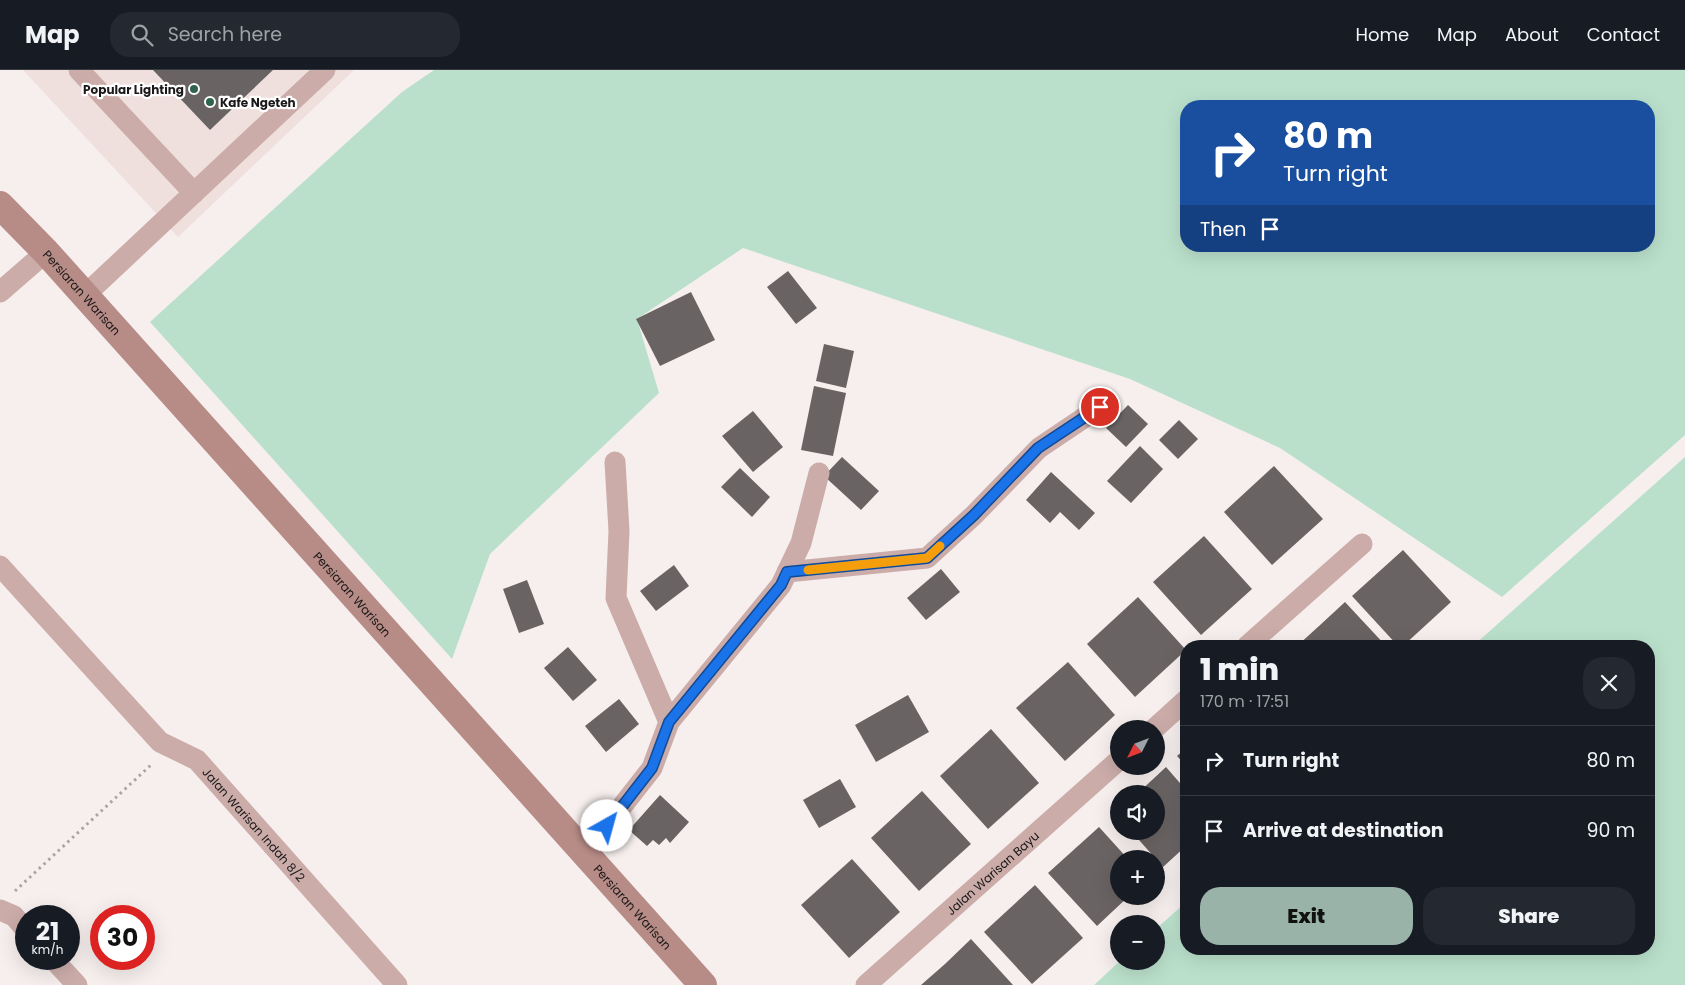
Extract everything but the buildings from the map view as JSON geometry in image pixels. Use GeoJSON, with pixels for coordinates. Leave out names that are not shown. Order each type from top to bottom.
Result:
{"type":"FeatureCollection","features":[{"type":"Feature","properties":{"kind":"main road","name":"Persiaran Warisan"},"geometry":{"type":"LineString","coordinates":[[0,205],[46,252],[703,985]]}},
{"type":"Feature","properties":{"kind":"street"},"geometry":{"type":"LineString","coordinates":[[79,70],[194,193]]}},
{"type":"Feature","properties":{"kind":"street"},"geometry":{"type":"LineString","coordinates":[[84,296],[324,70]]}},
{"type":"Feature","properties":{"kind":"street"},"geometry":{"type":"LineString","coordinates":[[0,292],[46,252]]}},
{"type":"Feature","properties":{"kind":"street"},"geometry":{"type":"LineString","coordinates":[[787,572],[927,558],[974,515],[1038,448],[1100,407]]}},
{"type":"Feature","properties":{"kind":"street"},"geometry":{"type":"LineString","coordinates":[[616,462],[619,531],[616,598],[669,722]]}},
{"type":"Feature","properties":{"kind":"street"},"geometry":{"type":"LineString","coordinates":[[584,854],[652,768],[669,722],[781,585],[801,543],[819,473]]}},
{"type":"Feature","properties":{"kind":"street"},"geometry":{"type":"LineString","coordinates":[[1254,640],[1362,544]]}},
{"type":"Feature","properties":{"kind":"street","name":"Jalan Warisan Indah 8/2"},"geometry":{"type":"LineString","coordinates":[[0,566],[160,742],[197,760],[397,985]]}},
{"type":"Feature","properties":{"kind":"street"},"geometry":{"type":"LineString","coordinates":[[1164,720],[1180,705]]}},
{"type":"Feature","properties":{"kind":"street","name":"Jalan Warisan Bayu"},"geometry":{"type":"LineString","coordinates":[[866,985],[1110,768]]}},
{"type":"Feature","properties":{"kind":"street"},"geometry":{"type":"LineString","coordinates":[[0,910],[15,917]]}},
{"type":"Feature","properties":{"kind":"street"},"geometry":{"type":"LineString","coordinates":[[63,970],[76,985]]}},
{"type":"Feature","properties":{"kind":"path"},"geometry":{"type":"LineString","coordinates":[[14,891],[170,747]]}},
{"type":"Feature","properties":{"kind":"shaded area"},"geometry":{"type":"Polygon","coordinates":[[[23,70],[354,70],[178,237],[23,70]]]}},
{"type":"Feature","properties":{"kind":"green space"},"geometry":{"type":"Polygon","coordinates":[[[434,70],[1685,70],[1685,435],[1502,597],[1280,448],[1130,379],[743,248],[637,319],[659,393],[490,554],[452,659],[150,322],[402,92],[434,70]]]}},
{"type":"Feature","properties":{"kind":"green space"},"geometry":{"type":"Polygon","coordinates":[[[1685,457],[1685,985],[1094,985],[1110,970],[1165,970],[1165,921],[1180,907],[1180,955],[1655,955],[1655,640],[1480,640],[1685,457]]]}},
{"type":"Feature","properties":{"kind":"slow traffic"},"geometry":{"type":"LineString","coordinates":[[808,570],[927,558],[940,546]]}},
{"type":"Feature","properties":{"kind":"place","name":"Popular Lighting"},"geometry":{"type":"Point","coordinates":[194,89]}},
{"type":"Feature","properties":{"kind":"place","name":"Kafe Ngeteh"},"geometry":{"type":"Point","coordinates":[210,102]}},
{"type":"Feature","properties":{"kind":"route"},"geometry":{"type":"LineString","coordinates":[[607,826],[652,768],[669,722],[781,585],[787,572],[927,558],[974,515],[1038,448],[1100,407]]}}]}
